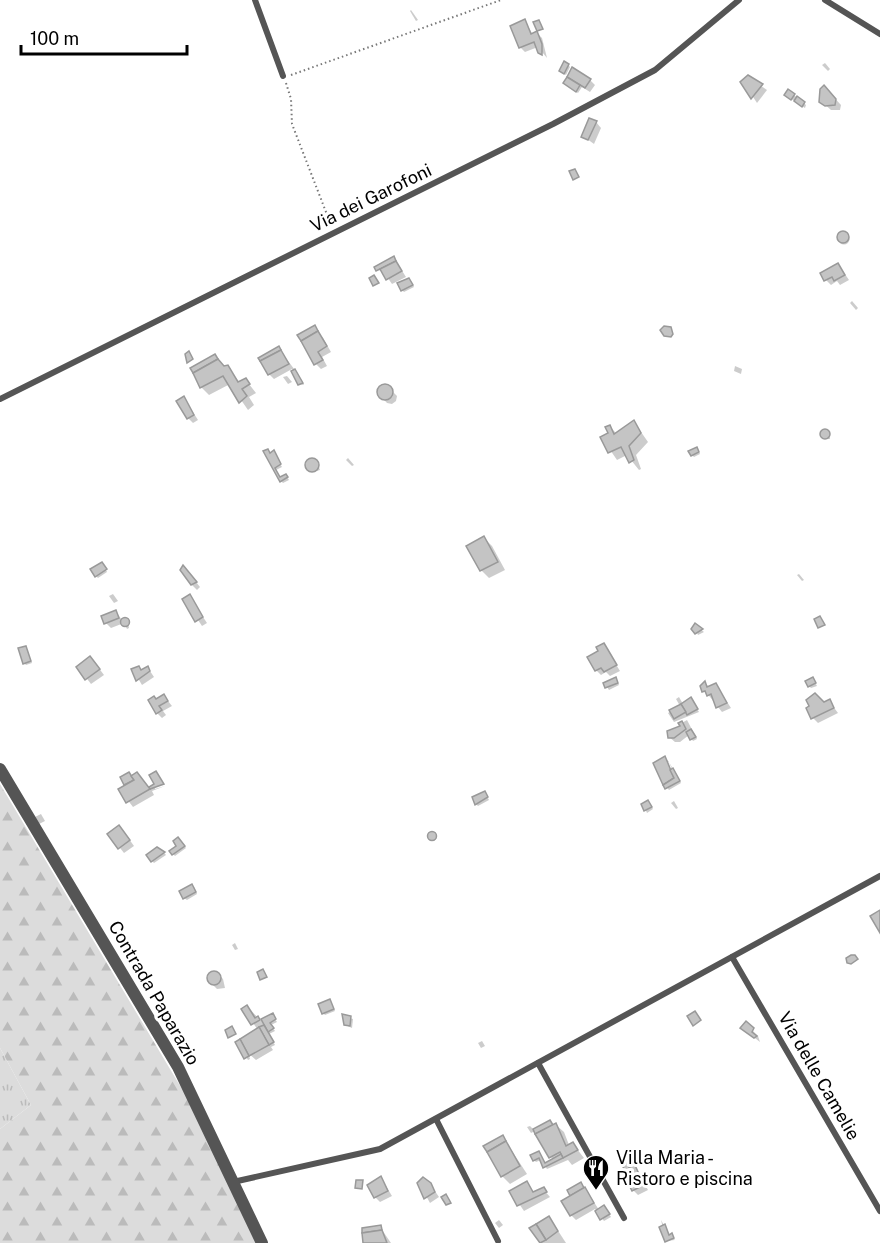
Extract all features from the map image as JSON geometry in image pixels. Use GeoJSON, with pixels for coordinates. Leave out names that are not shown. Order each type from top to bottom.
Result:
{"type":"FeatureCollection","features":[{"type":"Feature","properties":{"kind":"street","name":"Contrada Paparazio"},"geometry":{"type":"LineString","coordinates":[[0,769],[178,1067],[262,1243]]}},
{"type":"Feature","properties":{"kind":"lane"},"geometry":{"type":"LineString","coordinates":[[255,0],[283,76]]}},
{"type":"Feature","properties":{"kind":"lane","name":"Via dei Garofoni"},"geometry":{"type":"LineString","coordinates":[[0,399],[655,70],[739,0]]}},
{"type":"Feature","properties":{"kind":"lane"},"geometry":{"type":"LineString","coordinates":[[825,0],[880,34]]}},
{"type":"Feature","properties":{"kind":"lane"},"geometry":{"type":"LineString","coordinates":[[233,1182],[380,1149],[880,877]]}},
{"type":"Feature","properties":{"kind":"lane","name":"Via delle Camelie"},"geometry":{"type":"LineString","coordinates":[[732,957],[880,1211]]}},
{"type":"Feature","properties":{"kind":"lane"},"geometry":{"type":"LineString","coordinates":[[538,1063],[624,1218]]}},
{"type":"Feature","properties":{"kind":"lane"},"geometry":{"type":"LineString","coordinates":[[436,1119],[498,1241]]}},
{"type":"Feature","properties":{"kind":"path"},"geometry":{"type":"LineString","coordinates":[[334,233],[320,190],[292,124],[291,99],[283,76],[297,74],[501,0]]}},
{"type":"Feature","properties":{"kind":"green space"},"geometry":{"type":"Polygon","coordinates":[[[0,784],[213,1141],[259,1243],[0,1243],[0,1129],[31,1105],[0,1048],[0,784]]]}},
{"type":"Feature","properties":{"kind":"green space"},"geometry":{"type":"Polygon","coordinates":[[[0,1048],[31,1105],[0,1129],[0,1048]]]}},
{"type":"Feature","properties":{"kind":"building"},"geometry":{"type":"Polygon","coordinates":[[[525,19],[531,34],[537,31],[542,44],[542,55],[538,53],[534,42],[519,48],[510,26],[525,19]]]}},
{"type":"Feature","properties":{"kind":"building"},"geometry":{"type":"Polygon","coordinates":[[[539,20],[543,29],[537,31],[533,22],[539,20]]]}},
{"type":"Feature","properties":{"kind":"building"},"geometry":{"type":"Polygon","coordinates":[[[564,61],[569,64],[564,74],[559,71],[564,61]]]}},
{"type":"Feature","properties":{"kind":"building"},"geometry":{"type":"Polygon","coordinates":[[[572,67],[591,79],[585,88],[567,77],[572,67]]]}},
{"type":"Feature","properties":{"kind":"building"},"geometry":{"type":"Polygon","coordinates":[[[748,75],[763,84],[751,99],[740,82],[748,75]]]}},
{"type":"Feature","properties":{"kind":"building"},"geometry":{"type":"Polygon","coordinates":[[[567,77],[580,85],[576,92],[563,83],[567,77]]]}},
{"type":"Feature","properties":{"kind":"building"},"geometry":{"type":"Polygon","coordinates":[[[824,85],[836,99],[835,105],[825,106],[819,102],[820,89],[824,85]]]}},
{"type":"Feature","properties":{"kind":"building"},"geometry":{"type":"Polygon","coordinates":[[[788,89],[795,94],[791,100],[784,95],[788,89]]]}},
{"type":"Feature","properties":{"kind":"building"},"geometry":{"type":"Polygon","coordinates":[[[797,96],[805,102],[802,107],[794,101],[797,96]]]}},
{"type":"Feature","properties":{"kind":"building"},"geometry":{"type":"Polygon","coordinates":[[[589,118],[597,121],[588,140],[581,137],[589,118]]]}},
{"type":"Feature","properties":{"kind":"building"},"geometry":{"type":"Polygon","coordinates":[[[575,169],[579,177],[573,180],[569,171],[575,169]]]}},
{"type":"Feature","properties":{"kind":"building"},"geometry":{"type":"Polygon","coordinates":[[[845,231],[849,237],[845,243],[841,243],[837,235],[845,231]]]}},
{"type":"Feature","properties":{"kind":"building"},"geometry":{"type":"Polygon","coordinates":[[[394,256],[396,261],[376,271],[374,267],[394,256]]]}},
{"type":"Feature","properties":{"kind":"building"},"geometry":{"type":"Polygon","coordinates":[[[396,261],[402,271],[386,280],[380,269],[396,261]]]}},
{"type":"Feature","properties":{"kind":"building"},"geometry":{"type":"Polygon","coordinates":[[[838,263],[845,275],[834,281],[832,277],[824,281],[820,273],[838,263]]]}},
{"type":"Feature","properties":{"kind":"building"},"geometry":{"type":"Polygon","coordinates":[[[374,275],[379,283],[373,286],[369,278],[374,275]]]}},
{"type":"Feature","properties":{"kind":"building"},"geometry":{"type":"Polygon","coordinates":[[[409,278],[413,285],[401,291],[397,283],[409,278]]]}},
{"type":"Feature","properties":{"kind":"building"},"geometry":{"type":"Polygon","coordinates":[[[315,325],[318,331],[301,341],[297,335],[315,325]]]}},
{"type":"Feature","properties":{"kind":"building"},"geometry":{"type":"Polygon","coordinates":[[[664,326],[671,327],[673,334],[671,337],[664,336],[660,330],[664,326]]]}},
{"type":"Feature","properties":{"kind":"building"},"geometry":{"type":"Polygon","coordinates":[[[318,331],[327,346],[318,352],[323,360],[314,365],[301,341],[318,331]]]}},
{"type":"Feature","properties":{"kind":"building"},"geometry":{"type":"Polygon","coordinates":[[[279,346],[281,350],[260,361],[258,358],[279,346]]]}},
{"type":"Feature","properties":{"kind":"building"},"geometry":{"type":"Polygon","coordinates":[[[281,350],[289,364],[268,375],[260,361],[281,350]]]}},
{"type":"Feature","properties":{"kind":"building"},"geometry":{"type":"Polygon","coordinates":[[[189,351],[193,359],[187,363],[185,354],[189,351]]]}},
{"type":"Feature","properties":{"kind":"building"},"geometry":{"type":"Polygon","coordinates":[[[215,354],[218,359],[193,373],[190,368],[215,354]]]}},
{"type":"Feature","properties":{"kind":"building"},"geometry":{"type":"Polygon","coordinates":[[[218,359],[224,366],[228,365],[238,382],[246,378],[250,384],[242,389],[247,396],[239,403],[223,376],[200,388],[193,373],[218,359]]]}},
{"type":"Feature","properties":{"kind":"building"},"geometry":{"type":"Polygon","coordinates":[[[295,369],[303,383],[298,385],[291,371],[295,369]]]}},
{"type":"Feature","properties":{"kind":"building"},"geometry":{"type":"Polygon","coordinates":[[[385,384],[391,386],[393,392],[391,398],[385,400],[379,398],[377,392],[379,386],[385,384]]]}},
{"type":"Feature","properties":{"kind":"building"},"geometry":{"type":"Polygon","coordinates":[[[184,396],[194,415],[187,419],[176,401],[184,396]]]}},
{"type":"Feature","properties":{"kind":"building"},"geometry":{"type":"Polygon","coordinates":[[[634,420],[641,433],[629,446],[634,460],[629,463],[621,447],[608,453],[600,437],[608,433],[605,427],[610,425],[614,434],[634,420]]]}},
{"type":"Feature","properties":{"kind":"building"},"geometry":{"type":"Polygon","coordinates":[[[825,429],[830,434],[825,439],[820,434],[825,429]]]}},
{"type":"Feature","properties":{"kind":"building"},"geometry":{"type":"Polygon","coordinates":[[[697,447],[699,452],[691,456],[688,451],[697,447]]]}},
{"type":"Feature","properties":{"kind":"building"},"geometry":{"type":"Polygon","coordinates":[[[268,449],[270,453],[274,450],[281,464],[275,468],[280,477],[286,474],[288,477],[280,482],[263,451],[268,449]]]}},
{"type":"Feature","properties":{"kind":"building"},"geometry":{"type":"Polygon","coordinates":[[[312,458],[317,460],[319,465],[317,470],[312,472],[307,470],[305,465],[307,460],[312,458]]]}},
{"type":"Feature","properties":{"kind":"building"},"geometry":{"type":"Polygon","coordinates":[[[484,536],[498,562],[480,571],[466,546],[484,536]]]}},
{"type":"Feature","properties":{"kind":"building"},"geometry":{"type":"Polygon","coordinates":[[[102,562],[107,569],[95,577],[90,569],[102,562]]]}},
{"type":"Feature","properties":{"kind":"building"},"geometry":{"type":"Polygon","coordinates":[[[183,565],[197,582],[191,585],[180,570],[183,565]]]}},
{"type":"Feature","properties":{"kind":"building"},"geometry":{"type":"Polygon","coordinates":[[[190,594],[203,617],[195,622],[182,599],[190,594]]]}},
{"type":"Feature","properties":{"kind":"building"},"geometry":{"type":"Polygon","coordinates":[[[116,610],[119,618],[104,624],[101,616],[116,610]]]}},
{"type":"Feature","properties":{"kind":"building"},"geometry":{"type":"Polygon","coordinates":[[[820,616],[825,625],[818,628],[814,619],[820,616]]]}},
{"type":"Feature","properties":{"kind":"building"},"geometry":{"type":"Polygon","coordinates":[[[125,618],[129,622],[125,626],[121,622],[125,618]]]}},
{"type":"Feature","properties":{"kind":"building"},"geometry":{"type":"Polygon","coordinates":[[[695,623],[703,629],[695,634],[691,629],[695,623]]]}},
{"type":"Feature","properties":{"kind":"building"},"geometry":{"type":"Polygon","coordinates":[[[604,643],[617,665],[604,672],[601,668],[595,671],[587,657],[598,651],[596,647],[604,643]]]}},
{"type":"Feature","properties":{"kind":"building"},"geometry":{"type":"Polygon","coordinates":[[[26,646],[31,661],[23,664],[18,648],[26,646]]]}},
{"type":"Feature","properties":{"kind":"building"},"geometry":{"type":"Polygon","coordinates":[[[90,656],[100,669],[85,680],[76,667],[90,656]]]}},
{"type":"Feature","properties":{"kind":"building"},"geometry":{"type":"Polygon","coordinates":[[[139,666],[141,670],[148,666],[150,671],[136,681],[131,669],[139,666]]]}},
{"type":"Feature","properties":{"kind":"building"},"geometry":{"type":"Polygon","coordinates":[[[616,677],[618,683],[605,688],[603,683],[616,677]]]}},
{"type":"Feature","properties":{"kind":"building"},"geometry":{"type":"Polygon","coordinates":[[[813,677],[816,683],[808,687],[805,681],[813,677]]]}},
{"type":"Feature","properties":{"kind":"building"},"geometry":{"type":"Polygon","coordinates":[[[705,681],[707,687],[716,683],[727,703],[716,708],[711,694],[707,696],[705,691],[702,692],[700,686],[705,681]]]}},
{"type":"Feature","properties":{"kind":"building"},"geometry":{"type":"Polygon","coordinates":[[[815,693],[824,702],[830,699],[834,708],[811,719],[806,708],[809,706],[806,700],[815,693]]]}},
{"type":"Feature","properties":{"kind":"building"},"geometry":{"type":"Polygon","coordinates":[[[164,694],[168,701],[159,706],[162,710],[156,714],[148,700],[154,696],[156,699],[164,694]]]}},
{"type":"Feature","properties":{"kind":"building"},"geometry":{"type":"Polygon","coordinates":[[[691,697],[698,709],[687,715],[681,704],[691,697]]]}},
{"type":"Feature","properties":{"kind":"building"},"geometry":{"type":"Polygon","coordinates":[[[681,704],[686,712],[674,719],[669,710],[681,704]]]}},
{"type":"Feature","properties":{"kind":"building"},"geometry":{"type":"Polygon","coordinates":[[[682,721],[686,729],[674,738],[668,738],[667,731],[680,726],[678,723],[682,721]]]}},
{"type":"Feature","properties":{"kind":"building"},"geometry":{"type":"Polygon","coordinates":[[[691,729],[696,737],[690,740],[686,732],[691,729]]]}},
{"type":"Feature","properties":{"kind":"building"},"geometry":{"type":"Polygon","coordinates":[[[665,756],[674,778],[663,785],[653,763],[665,756]]]}},
{"type":"Feature","properties":{"kind":"building"},"geometry":{"type":"Polygon","coordinates":[[[673,768],[680,781],[665,789],[663,785],[674,778],[670,770],[673,768]]]}},
{"type":"Feature","properties":{"kind":"building"},"geometry":{"type":"Polygon","coordinates":[[[156,771],[164,784],[150,789],[149,787],[154,784],[149,775],[156,771]]]}},
{"type":"Feature","properties":{"kind":"building"},"geometry":{"type":"Polygon","coordinates":[[[129,772],[134,780],[124,785],[120,777],[129,772]]]}},
{"type":"Feature","properties":{"kind":"building"},"geometry":{"type":"Polygon","coordinates":[[[137,772],[150,789],[126,803],[118,789],[134,780],[131,776],[137,772]]]}},
{"type":"Feature","properties":{"kind":"building"},"geometry":{"type":"Polygon","coordinates":[[[485,791],[488,797],[475,805],[472,797],[485,791]]]}},
{"type":"Feature","properties":{"kind":"building"},"geometry":{"type":"Polygon","coordinates":[[[648,800],[652,807],[644,811],[641,804],[648,800]]]}},
{"type":"Feature","properties":{"kind":"building"},"geometry":{"type":"Polygon","coordinates":[[[119,825],[130,840],[118,849],[107,834],[119,825]]]}},
{"type":"Feature","properties":{"kind":"building"},"geometry":{"type":"Polygon","coordinates":[[[432,832],[436,836],[432,840],[428,836],[432,832]]]}},
{"type":"Feature","properties":{"kind":"building"},"geometry":{"type":"Polygon","coordinates":[[[178,837],[185,846],[172,855],[169,851],[176,846],[173,841],[178,837]]]}},
{"type":"Feature","properties":{"kind":"building"},"geometry":{"type":"Polygon","coordinates":[[[157,847],[165,852],[151,862],[146,855],[157,847]]]}},
{"type":"Feature","properties":{"kind":"building"},"geometry":{"type":"Polygon","coordinates":[[[192,884],[196,892],[183,899],[179,891],[192,884]]]}},
{"type":"Feature","properties":{"kind":"building"},"geometry":{"type":"Polygon","coordinates":[[[880,910],[880,933],[870,916],[880,910]]]}},
{"type":"Feature","properties":{"kind":"building"},"geometry":{"type":"Polygon","coordinates":[[[855,955],[858,959],[851,964],[847,963],[846,958],[855,955]]]}},
{"type":"Feature","properties":{"kind":"building"},"geometry":{"type":"Polygon","coordinates":[[[263,969],[267,977],[260,980],[257,972],[263,969]]]}},
{"type":"Feature","properties":{"kind":"building"},"geometry":{"type":"Polygon","coordinates":[[[211,971],[217,971],[221,978],[217,985],[211,985],[207,981],[207,975],[211,971]]]}},
{"type":"Feature","properties":{"kind":"building"},"geometry":{"type":"Polygon","coordinates":[[[330,999],[334,1009],[322,1014],[318,1004],[330,999]]]}},
{"type":"Feature","properties":{"kind":"building"},"geometry":{"type":"Polygon","coordinates":[[[247,1005],[255,1018],[258,1016],[260,1020],[251,1025],[241,1009],[247,1005]]]}},
{"type":"Feature","properties":{"kind":"building"},"geometry":{"type":"Polygon","coordinates":[[[695,1011],[701,1020],[693,1026],[687,1016],[695,1011]]]}},
{"type":"Feature","properties":{"kind":"building"},"geometry":{"type":"Polygon","coordinates":[[[273,1013],[276,1019],[270,1023],[274,1028],[268,1032],[261,1019],[273,1013]]]}},
{"type":"Feature","properties":{"kind":"building"},"geometry":{"type":"Polygon","coordinates":[[[342,1014],[351,1016],[350,1026],[344,1025],[342,1014]]]}},
{"type":"Feature","properties":{"kind":"building"},"geometry":{"type":"Polygon","coordinates":[[[746,1021],[754,1028],[752,1032],[757,1036],[754,1038],[740,1028],[746,1021]]]}},
{"type":"Feature","properties":{"kind":"building"},"geometry":{"type":"Polygon","coordinates":[[[264,1025],[274,1042],[269,1045],[259,1027],[264,1025]]]}},
{"type":"Feature","properties":{"kind":"building"},"geometry":{"type":"Polygon","coordinates":[[[232,1026],[236,1034],[228,1038],[225,1030],[232,1026]]]}},
{"type":"Feature","properties":{"kind":"building"},"geometry":{"type":"Polygon","coordinates":[[[259,1027],[269,1045],[249,1056],[240,1039],[259,1027]]]}},
{"type":"Feature","properties":{"kind":"building"},"geometry":{"type":"Polygon","coordinates":[[[240,1039],[249,1056],[244,1059],[235,1042],[240,1039]]]}},
{"type":"Feature","properties":{"kind":"building"},"geometry":{"type":"Polygon","coordinates":[[[550,1120],[553,1125],[535,1134],[533,1129],[550,1120]]]}},
{"type":"Feature","properties":{"kind":"building"},"geometry":{"type":"Polygon","coordinates":[[[556,1123],[566,1146],[573,1142],[578,1150],[563,1158],[560,1152],[549,1158],[535,1134],[556,1123]]]}},
{"type":"Feature","properties":{"kind":"building"},"geometry":{"type":"Polygon","coordinates":[[[503,1135],[506,1141],[487,1152],[483,1146],[503,1135]]]}},
{"type":"Feature","properties":{"kind":"building"},"geometry":{"type":"Polygon","coordinates":[[[506,1141],[520,1166],[501,1177],[487,1152],[506,1141]]]}},
{"type":"Feature","properties":{"kind":"building"},"geometry":{"type":"Polygon","coordinates":[[[539,1151],[545,1163],[561,1154],[563,1158],[543,1168],[539,1158],[533,1161],[530,1155],[539,1151]]]}},
{"type":"Feature","properties":{"kind":"building"},"geometry":{"type":"Polygon","coordinates":[[[627,1162],[632,1176],[627,1181],[623,1168],[627,1162]]]}},
{"type":"Feature","properties":{"kind":"building"},"geometry":{"type":"Polygon","coordinates":[[[634,1163],[644,1185],[632,1191],[627,1181],[632,1176],[629,1165],[634,1163]]]}},
{"type":"Feature","properties":{"kind":"building"},"geometry":{"type":"Polygon","coordinates":[[[381,1176],[388,1191],[374,1198],[367,1185],[381,1176]]]}},
{"type":"Feature","properties":{"kind":"building"},"geometry":{"type":"Polygon","coordinates":[[[423,1177],[431,1183],[435,1192],[424,1199],[417,1183],[423,1177]]]}},
{"type":"Feature","properties":{"kind":"building"},"geometry":{"type":"Polygon","coordinates":[[[356,1180],[363,1180],[362,1189],[355,1188],[356,1180]]]}},
{"type":"Feature","properties":{"kind":"building"},"geometry":{"type":"Polygon","coordinates":[[[527,1181],[533,1192],[544,1187],[547,1192],[517,1206],[509,1191],[527,1181]]]}},
{"type":"Feature","properties":{"kind":"building"},"geometry":{"type":"Polygon","coordinates":[[[581,1182],[584,1188],[570,1196],[567,1190],[581,1182]]]}},
{"type":"Feature","properties":{"kind":"building"},"geometry":{"type":"Polygon","coordinates":[[[585,1187],[594,1203],[570,1216],[561,1201],[585,1187]]]}},
{"type":"Feature","properties":{"kind":"building"},"geometry":{"type":"Polygon","coordinates":[[[446,1194],[451,1203],[446,1205],[441,1197],[446,1194]]]}},
{"type":"Feature","properties":{"kind":"building"},"geometry":{"type":"Polygon","coordinates":[[[604,1205],[610,1214],[600,1220],[595,1211],[604,1205]]]}},
{"type":"Feature","properties":{"kind":"building"},"geometry":{"type":"Polygon","coordinates":[[[549,1216],[558,1231],[546,1240],[536,1224],[549,1216]]]}},
{"type":"Feature","properties":{"kind":"building"},"geometry":{"type":"Polygon","coordinates":[[[536,1224],[546,1240],[540,1243],[529,1228],[536,1224]]]}},
{"type":"Feature","properties":{"kind":"building"},"geometry":{"type":"Polygon","coordinates":[[[665,1224],[669,1235],[672,1233],[674,1238],[665,1242],[659,1227],[665,1224]]]}},
{"type":"Feature","properties":{"kind":"building"},"geometry":{"type":"Polygon","coordinates":[[[381,1225],[382,1230],[362,1233],[362,1228],[381,1225]]]}},
{"type":"Feature","properties":{"kind":"building"},"geometry":{"type":"Polygon","coordinates":[[[382,1230],[387,1243],[363,1243],[362,1233],[382,1230]]]}},
{"type":"Feature","properties":{"kind":"place","name":"Villa Maria - Ristoro e piscina"},"geometry":{"type":"Point","coordinates":[596,1191]}}]}
